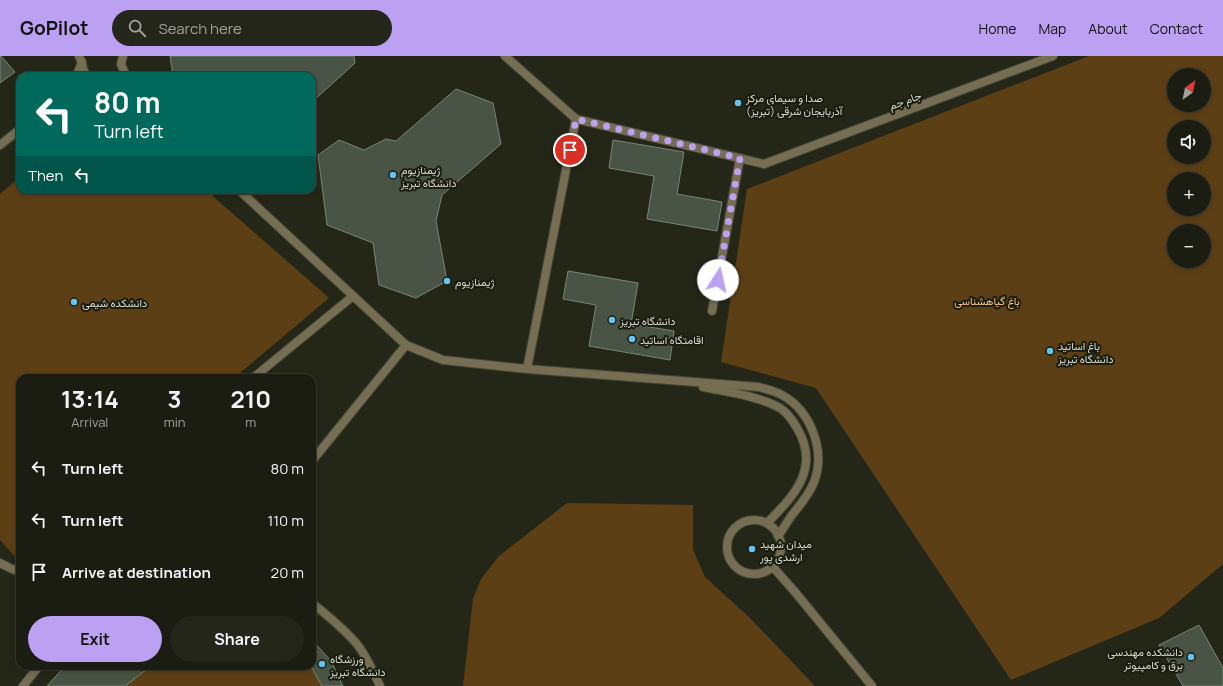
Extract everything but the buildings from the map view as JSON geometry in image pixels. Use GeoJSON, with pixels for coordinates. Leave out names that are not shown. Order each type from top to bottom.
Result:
{"type":"FeatureCollection","features":[{"type":"Feature","properties":{"kind":"street"},"geometry":{"type":"LineString","coordinates":[[505,56],[576,119],[740,158],[712,310]]}},
{"type":"Feature","properties":{"kind":"street","name":"جام جم"},"geometry":{"type":"LineString","coordinates":[[740,158],[764,164],[1053,56]]}},
{"type":"Feature","properties":{"kind":"street"},"geometry":{"type":"LineString","coordinates":[[77,72],[82,58]]}},
{"type":"Feature","properties":{"kind":"street"},"geometry":{"type":"LineString","coordinates":[[82,58],[85,72]]}},
{"type":"Feature","properties":{"kind":"street"},"geometry":{"type":"LineString","coordinates":[[119,72],[121,59]]}},
{"type":"Feature","properties":{"kind":"street"},"geometry":{"type":"LineString","coordinates":[[121,59],[125,72]]}},
{"type":"Feature","properties":{"kind":"street"},"geometry":{"type":"LineString","coordinates":[[527,369],[576,119]]}},
{"type":"Feature","properties":{"kind":"street"},"geometry":{"type":"LineString","coordinates":[[0,145],[16,132]]}},
{"type":"Feature","properties":{"kind":"street"},"geometry":{"type":"LineString","coordinates":[[243,194],[406,345],[443,360],[527,369],[759,387],[782,395],[799,408],[814,432],[819,457],[814,482],[806,498],[791,516],[778,536]]}},
{"type":"Feature","properties":{"kind":"street"},"geometry":{"type":"LineString","coordinates":[[258,374],[353,296]]}},
{"type":"Feature","properties":{"kind":"street"},"geometry":{"type":"LineString","coordinates":[[316,456],[406,345]]}},
{"type":"Feature","properties":{"kind":"street"},"geometry":{"type":"LineString","coordinates":[[677,380],[776,405],[790,416],[802,436],[807,457],[803,478],[796,491],[782,509],[767,523]]}},
{"type":"Feature","properties":{"kind":"street"},"geometry":{"type":"LineString","coordinates":[[749,520],[758,520],[767,523],[774,529],[778,536],[781,544],[780,552],[777,560],[765,571],[757,574],[749,574],[734,566],[729,559],[727,543],[729,535],[734,528],[741,523],[749,520]]}},
{"type":"Feature","properties":{"kind":"street"},"geometry":{"type":"LineString","coordinates":[[0,563],[14,570],[16,569]]}},
{"type":"Feature","properties":{"kind":"street"},"geometry":{"type":"LineString","coordinates":[[772,566],[872,686]]}},
{"type":"Feature","properties":{"kind":"street"},"geometry":{"type":"LineString","coordinates":[[316,606],[329,616],[356,644],[372,668],[380,686]]}},
{"type":"Feature","properties":{"kind":"street"},"geometry":{"type":"LineString","coordinates":[[23,686],[36,670]]}},
{"type":"Feature","properties":{"kind":"green space","name":"باغ گیاهشناسی"},"geometry":{"type":"Polygon","coordinates":[[[1089,56],[1223,56],[1223,564],[1159,618],[1011,680],[816,388],[721,362],[747,189],[1089,56]]]}},
{"type":"Feature","properties":{"kind":"green space"},"geometry":{"type":"Polygon","coordinates":[[[16,180],[16,194],[211,194],[329,298],[239,374],[16,374],[16,558],[0,540],[0,194],[16,180]]]}},
{"type":"Feature","properties":{"kind":"green space"},"geometry":{"type":"Polygon","coordinates":[[[567,503],[693,505],[693,550],[705,577],[749,617],[815,686],[463,686],[473,599],[481,579],[499,556],[567,503]]]}},
{"type":"Feature","properties":{"kind":"green space","name":"ورزشگاه دانشگاه تبریز"},"geometry":{"type":"Polygon","coordinates":[[[316,644],[331,661],[343,686],[47,686],[61,670],[316,670],[316,644]]]}},
{"type":"Feature","properties":{"kind":"place","name":"صدا و سیمای مرکز آذربایجان شرقی (تبریز)"},"geometry":{"type":"Point","coordinates":[738,103]}},
{"type":"Feature","properties":{"kind":"place","name":"ژیمنازیوم دانشگاه تبریز"},"geometry":{"type":"Point","coordinates":[393,175]}},
{"type":"Feature","properties":{"kind":"place","name":"ژیمنازیوم"},"geometry":{"type":"Point","coordinates":[447,281]}},
{"type":"Feature","properties":{"kind":"place","name":"دانشکده شیمی"},"geometry":{"type":"Point","coordinates":[74,302]}},
{"type":"Feature","properties":{"kind":"place","name":"دانشگاه تبریز"},"geometry":{"type":"Point","coordinates":[612,320]}},
{"type":"Feature","properties":{"kind":"place","name":"اقامتگاه اساتید"},"geometry":{"type":"Point","coordinates":[632,339]}},
{"type":"Feature","properties":{"kind":"place","name":"باغ اساتید دانشگاه تبریز"},"geometry":{"type":"Point","coordinates":[1050,351]}},
{"type":"Feature","properties":{"kind":"place","name":"میدان شهید ارشدی پور"},"geometry":{"type":"Point","coordinates":[752,549]}},
{"type":"Feature","properties":{"kind":"place","name":"دانشکده مهندسی برق و کامپیوتر"},"geometry":{"type":"Point","coordinates":[1191,657]}},
{"type":"Feature","properties":{"kind":"place","name":"ورزشگاه دانشگاه تبریز"},"geometry":{"type":"Point","coordinates":[322,664]}},
{"type":"Feature","properties":{"kind":"route"},"geometry":{"type":"LineString","coordinates":[[570,150],[576,119],[740,158],[718,280]]}}]}
